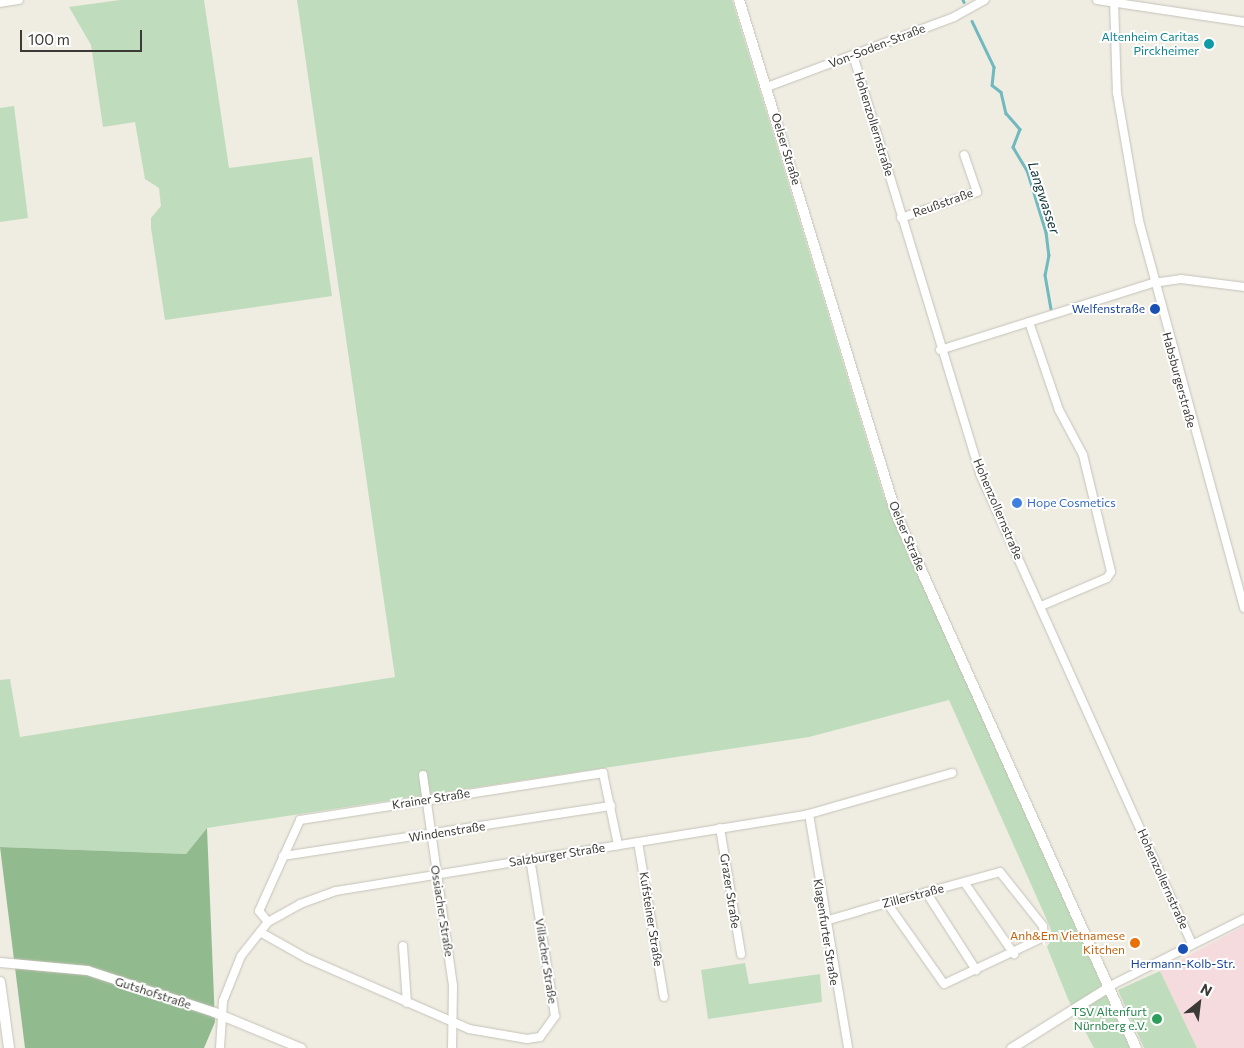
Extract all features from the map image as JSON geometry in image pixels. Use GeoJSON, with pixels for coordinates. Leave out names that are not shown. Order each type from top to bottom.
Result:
{"type":"FeatureCollection","features":[{"type":"Feature","properties":{"kind":"main road","name":"Oelser Straße"},"geometry":{"type":"LineString","coordinates":[[739,0],[896,514],[1110,986],[1136,1048]]}},
{"type":"Feature","properties":{"kind":"main road"},"geometry":{"type":"LineString","coordinates":[[0,982],[9,1048]]}},
{"type":"Feature","properties":{"kind":"street"},"geometry":{"type":"LineString","coordinates":[[0,2],[19,0]]}},
{"type":"Feature","properties":{"kind":"street","name":"Von-Soden-Straße"},"geometry":{"type":"LineString","coordinates":[[767,88],[853,55],[985,0]]}},
{"type":"Feature","properties":{"kind":"street"},"geometry":{"type":"LineString","coordinates":[[1097,0],[1114,1],[1244,22]]}},
{"type":"Feature","properties":{"kind":"street","name":"Habsburgerstraße"},"geometry":{"type":"LineString","coordinates":[[1114,1],[1117,93],[1153,283],[1244,608]]}},
{"type":"Feature","properties":{"kind":"street","name":"Hohenzollernstraße"},"geometry":{"type":"LineString","coordinates":[[853,55],[940,350],[980,474],[1192,944]]}},
{"type":"Feature","properties":{"kind":"street","name":"Reußstraße"},"geometry":{"type":"LineString","coordinates":[[901,218],[978,192],[964,155]]}},
{"type":"Feature","properties":{"kind":"street"},"geometry":{"type":"LineString","coordinates":[[940,350],[1153,283],[1181,279],[1244,287]]}},
{"type":"Feature","properties":{"kind":"street"},"geometry":{"type":"LineString","coordinates":[[1029,322],[1059,410],[1083,455],[1111,572],[1041,606]]}},
{"type":"Feature","properties":{"kind":"street","name":"Krainer Straße"},"geometry":{"type":"LineString","coordinates":[[268,922],[259,911],[300,820],[603,773],[618,845]]}},
{"type":"Feature","properties":{"kind":"street","name":"Salzburger Straße"},"geometry":{"type":"LineString","coordinates":[[220,1048],[220,1015],[234,970],[268,922],[300,904],[336,891],[809,814],[952,773]]}},
{"type":"Feature","properties":{"kind":"street","name":"Ossiacher Straße"},"geometry":{"type":"LineString","coordinates":[[423,775],[424,800],[437,874],[455,1023],[452,1048]]}},
{"type":"Feature","properties":{"kind":"street","name":"Windenstraße"},"geometry":{"type":"LineString","coordinates":[[283,856],[611,806]]}},
{"type":"Feature","properties":{"kind":"street","name":"Klagenfurter Straße"},"geometry":{"type":"LineString","coordinates":[[809,814],[825,920],[848,1048]]}},
{"type":"Feature","properties":{"kind":"street","name":"Grazer Straße"},"geometry":{"type":"LineString","coordinates":[[720,828],[741,954]]}},
{"type":"Feature","properties":{"kind":"street","name":"Kufsteiner Straße"},"geometry":{"type":"LineString","coordinates":[[638,842],[664,997]]}},
{"type":"Feature","properties":{"kind":"street","name":"Villacher Straße"},"geometry":{"type":"LineString","coordinates":[[260,932],[407,1003],[455,1023],[527,1039],[540,1037],[554,1022],[530,859]]}},
{"type":"Feature","properties":{"kind":"street","name":"Zillerstraße"},"geometry":{"type":"LineString","coordinates":[[825,920],[1000,872],[1043,926],[1041,942],[1014,954]]}},
{"type":"Feature","properties":{"kind":"street"},"geometry":{"type":"LineString","coordinates":[[887,903],[944,984],[1014,954],[964,882]]}},
{"type":"Feature","properties":{"kind":"street"},"geometry":{"type":"LineString","coordinates":[[926,892],[976,970]]}},
{"type":"Feature","properties":{"kind":"street"},"geometry":{"type":"LineString","coordinates":[[1011,1048],[1110,986],[1244,919]]}},
{"type":"Feature","properties":{"kind":"street"},"geometry":{"type":"LineString","coordinates":[[402,946],[407,1003]]}},
{"type":"Feature","properties":{"kind":"street","name":"Gutshofstraße"},"geometry":{"type":"LineString","coordinates":[[0,962],[86,970],[220,1015],[301,1048]]}},
{"type":"Feature","properties":{"kind":"shaded area"},"geometry":{"type":"Polygon","coordinates":[[[1244,926],[1244,1048],[1197,1048],[1160,971],[1244,926]]]}},
{"type":"Feature","properties":{"kind":"green space"},"geometry":{"type":"Polygon","coordinates":[[[120,0],[204,0],[229,168],[312,157],[332,296],[165,320],[151,228],[151,218],[161,206],[159,188],[145,179],[135,122],[103,127],[91,45],[69,7],[120,0]]]}},
{"type":"Feature","properties":{"kind":"green space"},"geometry":{"type":"Polygon","coordinates":[[[297,0],[732,0],[884,497],[1130,1048],[1094,1048],[1068,999],[1047,947],[1053,937],[1050,927],[949,700],[809,737],[207,828],[186,854],[0,847],[0,680],[10,679],[20,737],[395,677],[297,0]]]}},
{"type":"Feature","properties":{"kind":"green space"},"geometry":{"type":"Polygon","coordinates":[[[14,106],[28,218],[0,222],[0,108],[14,106]]]}},
{"type":"Feature","properties":{"kind":"green space"},"geometry":{"type":"Polygon","coordinates":[[[207,828],[215,1022],[204,1048],[25,1048],[0,847],[186,854],[207,828]]]}},
{"type":"Feature","properties":{"kind":"green space"},"geometry":{"type":"Polygon","coordinates":[[[745,963],[749,984],[820,974],[822,1002],[708,1019],[701,970],[745,963]]]}},
{"type":"Feature","properties":{"kind":"green space","name":"TSV Altenfurt Nürnberg e.V."},"geometry":{"type":"Polygon","coordinates":[[[1160,971],[1197,1048],[1144,1048],[1118,990],[1160,971]]]}},
{"type":"Feature","properties":{"kind":"waterway","name":"Langwasser"},"geometry":{"type":"LineString","coordinates":[[972,21],[994,67],[992,85],[1001,92],[1006,113],[1020,129],[1013,147],[1027,170],[1046,232],[1049,255],[1045,275],[1051,308]]}},
{"type":"Feature","properties":{"kind":"place","name":"Altenheim Caritas Pirckheimer"},"geometry":{"type":"Point","coordinates":[1209,44]}},
{"type":"Feature","properties":{"kind":"place","name":"Welfenstraße"},"geometry":{"type":"Point","coordinates":[1155,309]}},
{"type":"Feature","properties":{"kind":"place","name":"Hope Cosmetics"},"geometry":{"type":"Point","coordinates":[1017,503]}},
{"type":"Feature","properties":{"kind":"place","name":"Anh&Em Vietnamese Kitchen"},"geometry":{"type":"Point","coordinates":[1135,943]}},
{"type":"Feature","properties":{"kind":"place","name":"Hermann-Kolb-Str."},"geometry":{"type":"Point","coordinates":[1183,949]}},
{"type":"Feature","properties":{"kind":"place","name":"TSV Altenfurt Nürnberg e.V."},"geometry":{"type":"Point","coordinates":[1157,1019]}}]}
